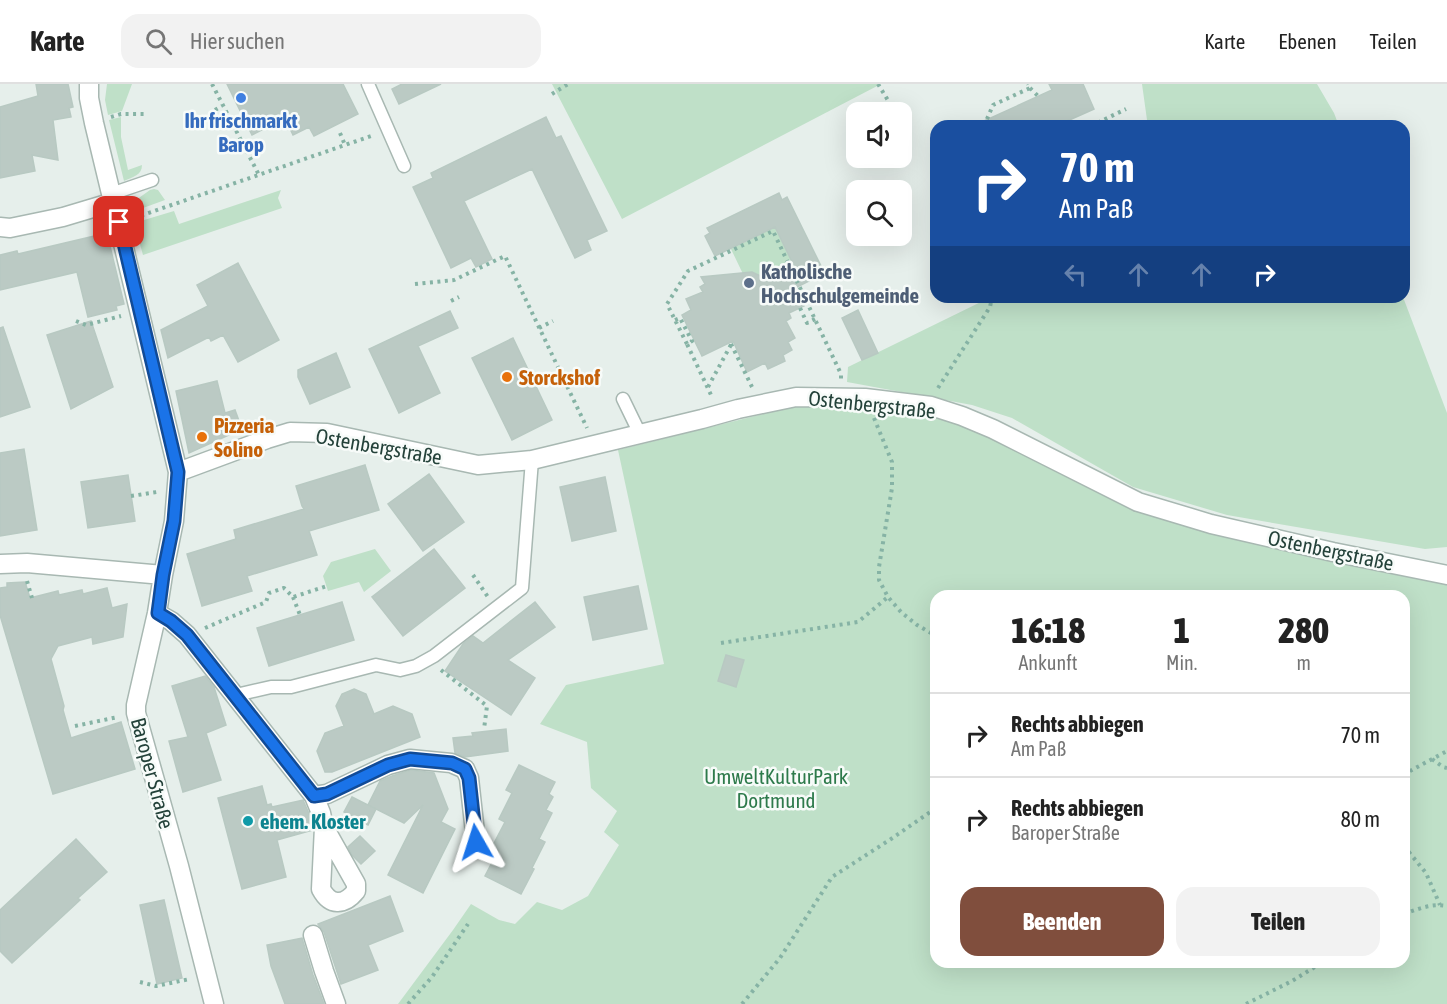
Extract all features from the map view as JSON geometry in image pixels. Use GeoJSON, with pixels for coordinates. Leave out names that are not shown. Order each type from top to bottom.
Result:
{"type":"FeatureCollection","features":[{"type":"Feature","properties":{"kind":"street","name":"Baroper Straße"},"geometry":{"type":"LineString","coordinates":[[89,84],[94,123],[178,480],[174,521],[158,613],[136,713],[179,866],[214,1004]]}},
{"type":"Feature","properties":{"kind":"street"},"geometry":{"type":"LineString","coordinates":[[0,227],[10,228],[63,217],[112,198]]}},
{"type":"Feature","properties":{"kind":"street","name":"Ostenbergstraße"},"geometry":{"type":"LineString","coordinates":[[178,480],[267,439],[290,432],[327,434],[478,465],[532,460],[796,397],[865,398],[931,406],[962,416],[993,429],[1138,502],[1211,524],[1447,575]]}},
{"type":"Feature","properties":{"kind":"street"},"geometry":{"type":"LineString","coordinates":[[0,564],[27,563],[163,575]]}},
{"type":"Feature","properties":{"kind":"street"},"geometry":{"type":"LineString","coordinates":[[158,613],[187,635],[236,695],[314,796],[324,827]]}},
{"type":"Feature","properties":{"kind":"street"},"geometry":{"type":"LineString","coordinates":[[314,796],[327,794],[388,765],[410,759],[452,763],[465,769],[469,778],[476,842]]}},
{"type":"Feature","properties":{"kind":"street"},"geometry":{"type":"LineString","coordinates":[[313,935],[336,1004]]}},
{"type":"Feature","properties":{"kind":"lane"},"geometry":{"type":"LineString","coordinates":[[368,84],[404,165]]}},
{"type":"Feature","properties":{"kind":"lane"},"geometry":{"type":"LineString","coordinates":[[112,198],[152,180]]}},
{"type":"Feature","properties":{"kind":"lane"},"geometry":{"type":"LineString","coordinates":[[623,399],[640,434]]}},
{"type":"Feature","properties":{"kind":"lane"},"geometry":{"type":"LineString","coordinates":[[236,695],[271,687],[291,687],[376,665],[400,670],[416,666],[434,656],[522,588],[532,460]]}},
{"type":"Feature","properties":{"kind":"path"},"geometry":{"type":"LineString","coordinates":[[212,84],[259,175]]}},
{"type":"Feature","properties":{"kind":"path"},"geometry":{"type":"LineString","coordinates":[[552,94],[568,84]]}},
{"type":"Feature","properties":{"kind":"path"},"geometry":{"type":"LineString","coordinates":[[878,84],[889,102]]}},
{"type":"Feature","properties":{"kind":"path"},"geometry":{"type":"LineString","coordinates":[[987,120],[993,105],[1029,86],[1038,96]]}},
{"type":"Feature","properties":{"kind":"path"},"geometry":{"type":"LineString","coordinates":[[215,110],[222,106]]}},
{"type":"Feature","properties":{"kind":"path"},"geometry":{"type":"LineString","coordinates":[[1103,120],[1126,109]]}},
{"type":"Feature","properties":{"kind":"path"},"geometry":{"type":"LineString","coordinates":[[94,123],[122,114],[148,114]]}},
{"type":"Feature","properties":{"kind":"path"},"geometry":{"type":"LineString","coordinates":[[119,222],[388,130]]}},
{"type":"Feature","properties":{"kind":"path"},"geometry":{"type":"LineString","coordinates":[[340,133],[345,145]]}},
{"type":"Feature","properties":{"kind":"path"},"geometry":{"type":"LineString","coordinates":[[720,414],[667,304],[688,271],[773,231],[841,374],[843,398]]}},
{"type":"Feature","properties":{"kind":"path"},"geometry":{"type":"LineString","coordinates":[[415,284],[454,280],[505,256],[595,445]]}},
{"type":"Feature","properties":{"kind":"path"},"geometry":{"type":"LineString","coordinates":[[451,302],[459,297]]}},
{"type":"Feature","properties":{"kind":"path"},"geometry":{"type":"LineString","coordinates":[[934,393],[990,307],[989,303]]}},
{"type":"Feature","properties":{"kind":"path"},"geometry":{"type":"LineString","coordinates":[[800,308],[807,322],[815,319]]}},
{"type":"Feature","properties":{"kind":"path"},"geometry":{"type":"LineString","coordinates":[[76,321],[86,325],[140,311]]}},
{"type":"Feature","properties":{"kind":"path"},"geometry":{"type":"LineString","coordinates":[[675,320],[680,318],[688,330],[692,341],[687,344]]}},
{"type":"Feature","properties":{"kind":"path"},"geometry":{"type":"LineString","coordinates":[[539,328],[553,321]]}},
{"type":"Feature","properties":{"kind":"path"},"geometry":{"type":"LineString","coordinates":[[708,388],[732,343],[751,386]]}},
{"type":"Feature","properties":{"kind":"path"},"geometry":{"type":"LineString","coordinates":[[865,398],[892,462],[892,488],[879,567],[879,580],[888,597],[901,612],[930,633]]}},
{"type":"Feature","properties":{"kind":"path"},"geometry":{"type":"LineString","coordinates":[[131,496],[178,480]]}},
{"type":"Feature","properties":{"kind":"path"},"geometry":{"type":"LineString","coordinates":[[473,575],[496,608]]}},
{"type":"Feature","properties":{"kind":"path"},"geometry":{"type":"LineString","coordinates":[[293,597],[327,586]]}},
{"type":"Feature","properties":{"kind":"path"},"geometry":{"type":"LineString","coordinates":[[187,635],[266,602],[269,593],[284,588],[293,597],[300,615]]}},
{"type":"Feature","properties":{"kind":"path"},"geometry":{"type":"LineString","coordinates":[[721,643],[858,622],[888,597]]}},
{"type":"Feature","properties":{"kind":"path"},"geometry":{"type":"LineString","coordinates":[[434,664],[486,706],[484,729]]}},
{"type":"Feature","properties":{"kind":"path"},"geometry":{"type":"LineString","coordinates":[[75,726],[136,713]]}},
{"type":"Feature","properties":{"kind":"path"},"geometry":{"type":"LineString","coordinates":[[1410,772],[1447,751]]}},
{"type":"Feature","properties":{"kind":"path"},"geometry":{"type":"LineString","coordinates":[[1432,759],[1447,768]]}},
{"type":"Feature","properties":{"kind":"path"},"geometry":{"type":"LineString","coordinates":[[742,1004],[780,958],[832,877],[930,812]]}},
{"type":"Feature","properties":{"kind":"path"},"geometry":{"type":"LineString","coordinates":[[1410,853],[1426,873],[1440,905]]}},
{"type":"Feature","properties":{"kind":"path"},"geometry":{"type":"LineString","coordinates":[[1410,912],[1426,907],[1447,906]]}},
{"type":"Feature","properties":{"kind":"path"},"geometry":{"type":"LineString","coordinates":[[408,1004],[432,977],[468,924]]}},
{"type":"Feature","properties":{"kind":"path"},"geometry":{"type":"LineString","coordinates":[[1246,1004],[1313,968]]}},
{"type":"Feature","properties":{"kind":"path"},"geometry":{"type":"LineString","coordinates":[[140,982],[156,986],[179,981]]}},
{"type":"Feature","properties":{"kind":"green space"},"geometry":{"type":"Polygon","coordinates":[[[107,84],[132,84],[122,111],[108,115],[105,100],[107,84]]]}},
{"type":"Feature","properties":{"kind":"green space"},"geometry":{"type":"Polygon","coordinates":[[[552,84],[881,84],[846,102],[622,219],[552,84]]]}},
{"type":"Feature","properties":{"kind":"green space"},"geometry":{"type":"Polygon","coordinates":[[[1142,84],[1317,84],[1337,120],[1147,120],[1142,84]]]}},
{"type":"Feature","properties":{"kind":"green space"},"geometry":{"type":"Polygon","coordinates":[[[121,117],[121,137],[128,170],[142,165],[139,173],[124,181],[109,120],[121,117]]]}},
{"type":"Feature","properties":{"kind":"green space"},"geometry":{"type":"Polygon","coordinates":[[[154,189],[158,190],[165,200],[132,212],[129,205],[154,189]]]}},
{"type":"Feature","properties":{"kind":"green space"},"geometry":{"type":"Polygon","coordinates":[[[281,190],[278,198],[282,208],[143,255],[134,223],[174,211],[179,224],[281,190]]]}},
{"type":"Feature","properties":{"kind":"green space"},"geometry":{"type":"Polygon","coordinates":[[[775,227],[795,269],[764,281],[755,273],[743,274],[731,249],[775,227]]]}},
{"type":"Feature","properties":{"kind":"green space"},"geometry":{"type":"Polygon","coordinates":[[[979,303],[1405,303],[1447,413],[1447,547],[1425,549],[1227,515],[1133,487],[1012,418],[972,405],[847,382],[848,367],[979,303]]]}},
{"type":"Feature","properties":{"kind":"green space","name":"UmweltKulturPark Dortmund"},"geometry":{"type":"Polygon","coordinates":[[[802,405],[842,405],[926,414],[988,434],[1081,482],[1447,581],[1447,1004],[398,1004],[471,904],[499,920],[515,924],[537,902],[562,910],[588,896],[619,845],[604,832],[617,811],[591,788],[587,742],[540,724],[566,685],[664,664],[618,450],[802,405]]]}},
{"type":"Feature","properties":{"kind":"green space"},"geometry":{"type":"Polygon","coordinates":[[[375,549],[391,571],[364,592],[359,582],[328,591],[323,576],[331,562],[375,549]]]}},
{"type":"Feature","properties":{"kind":"building"},"geometry":{"type":"Polygon","coordinates":[[[36,84],[68,84],[73,107],[69,108],[71,117],[53,120],[58,160],[32,155],[35,171],[0,178],[0,107],[38,96],[36,84]]]}},
{"type":"Feature","properties":{"kind":"building"},"geometry":{"type":"Polygon","coordinates":[[[227,84],[343,84],[358,114],[314,136],[309,127],[293,135],[285,118],[252,135],[227,84]]]}},
{"type":"Feature","properties":{"kind":"building"},"geometry":{"type":"Polygon","coordinates":[[[402,84],[441,84],[399,104],[392,89],[402,84]]]}},
{"type":"Feature","properties":{"kind":"building"},"geometry":{"type":"Polygon","coordinates":[[[1049,84],[1083,84],[1094,109],[1069,120],[986,120],[1052,90],[1049,84]]]}},
{"type":"Feature","properties":{"kind":"building"},"geometry":{"type":"Polygon","coordinates":[[[546,117],[556,138],[561,136],[607,231],[587,240],[591,250],[575,258],[532,169],[464,201],[492,259],[476,267],[471,258],[451,268],[413,187],[433,178],[431,173],[546,117]]]}},
{"type":"Feature","properties":{"kind":"building","name":"Katholische Hochschulgemeinde"},"geometry":{"type":"Polygon","coordinates":[[[779,193],[782,200],[787,197],[822,268],[816,271],[819,276],[795,288],[804,306],[789,313],[791,318],[786,321],[795,338],[788,342],[792,350],[783,355],[785,361],[768,369],[765,363],[747,372],[733,341],[702,356],[682,315],[691,310],[686,299],[703,292],[700,287],[705,284],[701,277],[752,272],[767,279],[795,268],[775,227],[715,256],[705,236],[710,233],[707,228],[779,193]]]}},
{"type":"Feature","properties":{"kind":"building"},"geometry":{"type":"Polygon","coordinates":[[[99,235],[102,245],[109,242],[124,304],[116,306],[117,310],[88,317],[77,272],[0,290],[0,255],[17,251],[18,254],[99,235]]]}},
{"type":"Feature","properties":{"kind":"building"},"geometry":{"type":"Polygon","coordinates":[[[238,263],[279,340],[238,362],[223,335],[211,341],[209,337],[168,358],[161,330],[208,306],[197,285],[238,263]]]}},
{"type":"Feature","properties":{"kind":"building"},"geometry":{"type":"Polygon","coordinates":[[[858,310],[878,353],[862,360],[842,318],[858,310]]]}},
{"type":"Feature","properties":{"kind":"building"},"geometry":{"type":"Polygon","coordinates":[[[450,311],[458,328],[418,346],[440,393],[399,413],[369,349],[450,311]]]}},
{"type":"Feature","properties":{"kind":"building"},"geometry":{"type":"Polygon","coordinates":[[[91,321],[113,387],[71,409],[47,335],[91,321]]]}},
{"type":"Feature","properties":{"kind":"building"},"geometry":{"type":"Polygon","coordinates":[[[3,327],[30,407],[0,417],[0,328],[3,327]]]}},
{"type":"Feature","properties":{"kind":"building","name":"Storckshof"},"geometry":{"type":"Polygon","coordinates":[[[513,338],[552,420],[512,440],[472,358],[513,338]]]}},
{"type":"Feature","properties":{"kind":"building"},"geometry":{"type":"Polygon","coordinates":[[[336,353],[350,387],[310,404],[298,377],[298,370],[336,353]]]}},
{"type":"Feature","properties":{"kind":"building"},"geometry":{"type":"Polygon","coordinates":[[[217,381],[225,413],[235,410],[242,429],[189,453],[176,391],[217,381]]]}},
{"type":"Feature","properties":{"kind":"building"},"geometry":{"type":"Polygon","coordinates":[[[24,449],[37,530],[0,536],[0,453],[24,449]]]}},
{"type":"Feature","properties":{"kind":"building"},"geometry":{"type":"Polygon","coordinates":[[[365,465],[379,510],[309,531],[317,555],[247,576],[252,591],[202,606],[187,554],[236,539],[234,530],[304,509],[296,486],[365,465]]]}},
{"type":"Feature","properties":{"kind":"building"},"geometry":{"type":"Polygon","coordinates":[[[429,474],[464,522],[423,551],[388,504],[429,474]]]}},
{"type":"Feature","properties":{"kind":"building"},"geometry":{"type":"Polygon","coordinates":[[[128,475],[135,521],[88,528],[81,482],[128,475]]]}},
{"type":"Feature","properties":{"kind":"building"},"geometry":{"type":"Polygon","coordinates":[[[605,477],[616,531],[572,541],[560,487],[605,477]]]}},
{"type":"Feature","properties":{"kind":"building"},"geometry":{"type":"Polygon","coordinates":[[[434,549],[465,588],[403,636],[372,597],[434,549]]]}},
{"type":"Feature","properties":{"kind":"building"},"geometry":{"type":"Polygon","coordinates":[[[25,582],[30,598],[58,591],[59,595],[82,590],[83,594],[107,588],[112,608],[127,604],[123,637],[93,644],[92,637],[58,646],[51,659],[71,738],[121,722],[135,769],[53,794],[0,615],[0,588],[7,587],[7,583],[25,582]]]}},
{"type":"Feature","properties":{"kind":"building"},"geometry":{"type":"Polygon","coordinates":[[[638,586],[647,629],[593,640],[584,597],[638,586]]]}},
{"type":"Feature","properties":{"kind":"building"},"geometry":{"type":"Polygon","coordinates":[[[342,602],[354,640],[269,666],[257,628],[342,602]]]}},
{"type":"Feature","properties":{"kind":"building"},"geometry":{"type":"Polygon","coordinates":[[[535,602],[555,627],[508,660],[535,678],[511,715],[445,671],[463,644],[473,636],[483,643],[535,602]]]}},
{"type":"Feature","properties":{"kind":"building"},"geometry":{"type":"Polygon","coordinates":[[[726,655],[744,660],[736,687],[718,681],[726,655]]]}},
{"type":"Feature","properties":{"kind":"building"},"geometry":{"type":"Polygon","coordinates":[[[205,676],[214,687],[226,725],[206,733],[221,780],[183,792],[169,741],[188,737],[172,686],[205,676]]]}},
{"type":"Feature","properties":{"kind":"building"},"geometry":{"type":"Polygon","coordinates":[[[354,689],[366,694],[374,714],[393,706],[412,714],[420,737],[332,772],[325,772],[317,751],[325,733],[344,726],[336,706],[342,694],[354,689]]]}},
{"type":"Feature","properties":{"kind":"building"},"geometry":{"type":"Polygon","coordinates":[[[506,729],[508,751],[465,757],[455,753],[453,738],[506,729]]]}},
{"type":"Feature","properties":{"kind":"building"},"geometry":{"type":"Polygon","coordinates":[[[519,765],[555,782],[549,794],[553,797],[546,810],[552,813],[539,839],[545,842],[521,894],[485,876],[498,851],[492,847],[505,822],[499,819],[512,793],[506,790],[519,765]]]}},
{"type":"Feature","properties":{"kind":"building"},"geometry":{"type":"Polygon","coordinates":[[[411,770],[434,773],[448,809],[441,822],[455,829],[423,893],[388,875],[423,805],[404,823],[368,805],[380,781],[411,770]]]}},
{"type":"Feature","properties":{"kind":"building"},"geometry":{"type":"Polygon","coordinates":[[[262,786],[267,805],[271,804],[272,807],[303,800],[313,830],[277,840],[286,877],[242,889],[218,798],[262,786]]]}},
{"type":"Feature","properties":{"kind":"building"},"geometry":{"type":"Polygon","coordinates":[[[352,797],[376,809],[368,825],[344,812],[352,797]]]}},
{"type":"Feature","properties":{"kind":"building"},"geometry":{"type":"Polygon","coordinates":[[[360,836],[375,851],[361,864],[348,847],[360,836]]]}},
{"type":"Feature","properties":{"kind":"building"},"geometry":{"type":"Polygon","coordinates":[[[76,839],[107,872],[12,963],[0,951],[0,910],[76,839]]]}},
{"type":"Feature","properties":{"kind":"building"},"geometry":{"type":"Polygon","coordinates":[[[390,896],[403,931],[368,945],[378,970],[341,984],[324,932],[318,924],[390,896]]]}},
{"type":"Feature","properties":{"kind":"building"},"geometry":{"type":"Polygon","coordinates":[[[164,900],[182,978],[157,984],[140,905],[164,900]]]}},
{"type":"Feature","properties":{"kind":"building"},"geometry":{"type":"Polygon","coordinates":[[[302,938],[324,1004],[285,1004],[271,966],[267,945],[302,938]]]}},
{"type":"Feature","properties":{"kind":"place","name":"Ihr frischmarkt Barop"},"geometry":{"type":"Point","coordinates":[241,98]}},
{"type":"Feature","properties":{"kind":"place","name":"Katholische Hochschulgemeinde"},"geometry":{"type":"Point","coordinates":[749,283]}},
{"type":"Feature","properties":{"kind":"place","name":"Storckshof"},"geometry":{"type":"Point","coordinates":[507,377]}},
{"type":"Feature","properties":{"kind":"place","name":"Pizzeria Solino"},"geometry":{"type":"Point","coordinates":[202,437]}},
{"type":"Feature","properties":{"kind":"place","name":"ehem. Kloster"},"geometry":{"type":"Point","coordinates":[248,821]}},
{"type":"Feature","properties":{"kind":"route"},"geometry":{"type":"LineString","coordinates":[[119,222],[178,472],[174,521],[158,613],[187,635],[314,796],[327,794],[388,765],[410,759],[452,763],[465,769],[469,778],[476,842]]}}]}
